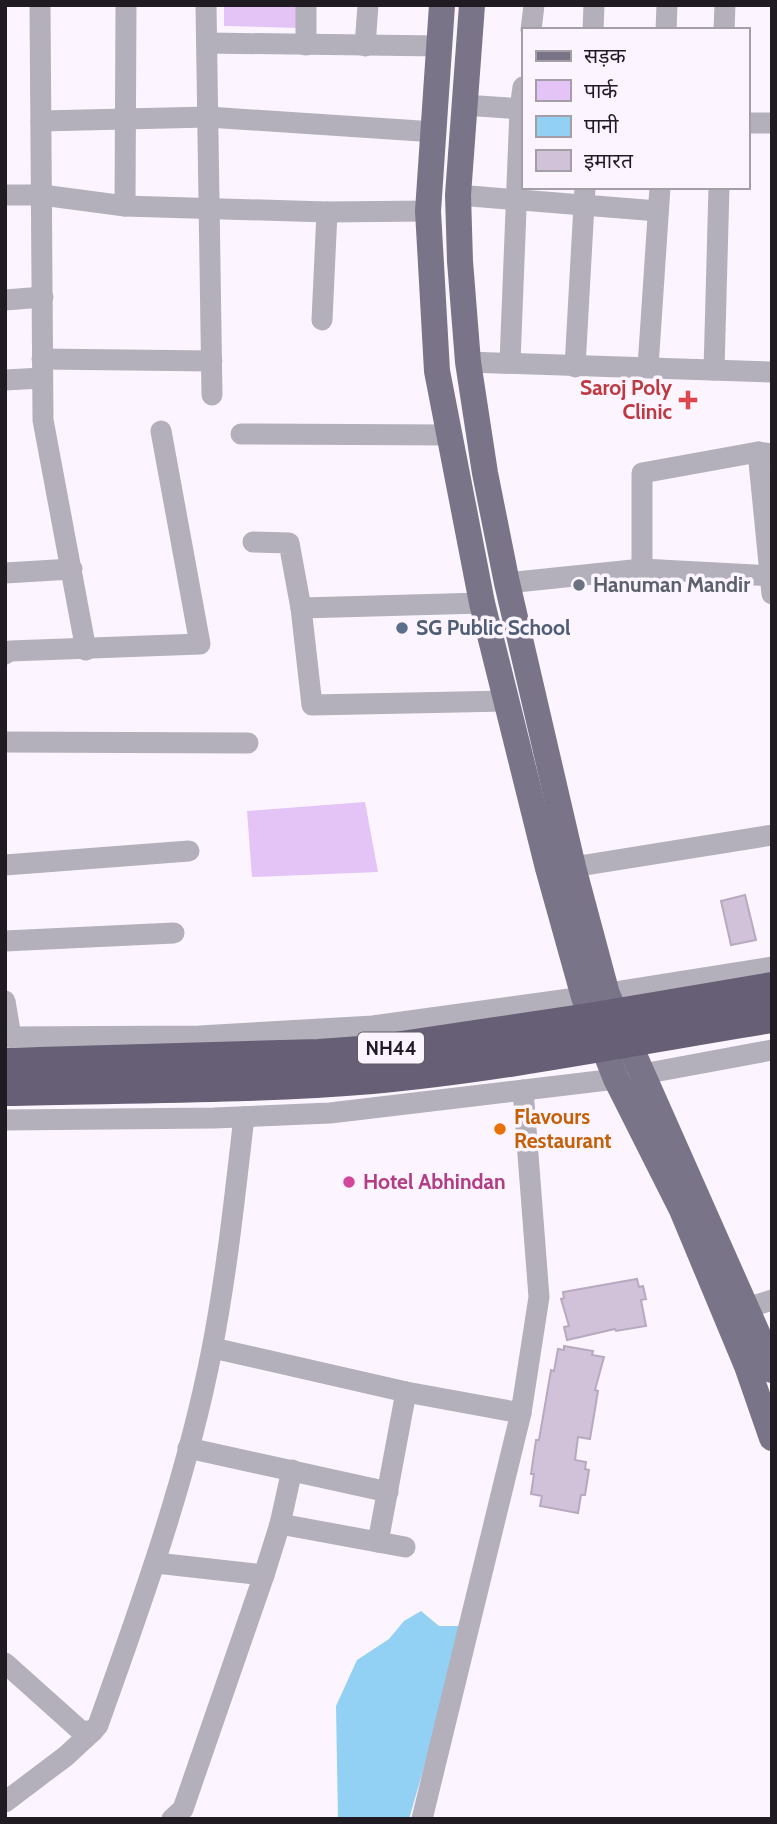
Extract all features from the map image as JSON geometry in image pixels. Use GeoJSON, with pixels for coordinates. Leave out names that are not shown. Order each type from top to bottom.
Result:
{"type":"FeatureCollection","features":[{"type":"Feature","properties":{"kind":"highway","name":"NH44"},"geometry":{"type":"LineString","coordinates":[[7,1046],[319,1055],[375,1051],[772,988]]}},
{"type":"Feature","properties":{"kind":"highway","name":"NH44"},"geometry":{"type":"LineString","coordinates":[[5,1090],[254,1084],[372,1077],[592,1047],[772,1017]]}},
{"type":"Feature","properties":{"kind":"main road"},"geometry":{"type":"LineString","coordinates":[[442,5],[428,211],[437,371],[482,603],[548,868],[596,995],[747,1366],[772,1438]]}},
{"type":"Feature","properties":{"kind":"main road"},"geometry":{"type":"LineString","coordinates":[[472,5],[458,195],[468,362],[485,473],[507,583],[573,867],[596,995]]}},
{"type":"Feature","properties":{"kind":"main road"},"geometry":{"type":"LineString","coordinates":[[629,1076],[747,1308],[772,1370]]}},
{"type":"Feature","properties":{"kind":"street"},"geometry":{"type":"LineString","coordinates":[[40,5],[42,369],[45,435],[86,650]]}},
{"type":"Feature","properties":{"kind":"street"},"geometry":{"type":"LineString","coordinates":[[125,206],[126,5]]}},
{"type":"Feature","properties":{"kind":"street"},"geometry":{"type":"LineString","coordinates":[[206,5],[212,395]]}},
{"type":"Feature","properties":{"kind":"street"},"geometry":{"type":"LineString","coordinates":[[306,5],[306,45]]}},
{"type":"Feature","properties":{"kind":"street"},"geometry":{"type":"LineString","coordinates":[[365,46],[368,5]]}},
{"type":"Feature","properties":{"kind":"street"},"geometry":{"type":"LineString","coordinates":[[531,28],[534,5]]}},
{"type":"Feature","properties":{"kind":"street"},"geometry":{"type":"LineString","coordinates":[[593,28],[594,5]]}},
{"type":"Feature","properties":{"kind":"street"},"geometry":{"type":"LineString","coordinates":[[666,28],[667,5]]}},
{"type":"Feature","properties":{"kind":"street"},"geometry":{"type":"LineString","coordinates":[[724,28],[726,5]]}},
{"type":"Feature","properties":{"kind":"street"},"geometry":{"type":"LineString","coordinates":[[206,43],[439,46]]}},
{"type":"Feature","properties":{"kind":"street"},"geometry":{"type":"LineString","coordinates":[[464,105],[522,109],[510,362]]}},
{"type":"Feature","properties":{"kind":"street"},"geometry":{"type":"LineString","coordinates":[[41,121],[208,117],[435,132]]}},
{"type":"Feature","properties":{"kind":"street"},"geometry":{"type":"LineString","coordinates":[[749,122],[772,123]]}},
{"type":"Feature","properties":{"kind":"street"},"geometry":{"type":"LineString","coordinates":[[648,367],[660,189]]}},
{"type":"Feature","properties":{"kind":"street"},"geometry":{"type":"LineString","coordinates":[[714,370],[719,189]]}},
{"type":"Feature","properties":{"kind":"street"},"geometry":{"type":"LineString","coordinates":[[5,195],[42,195],[125,206],[327,212],[428,211]]}},
{"type":"Feature","properties":{"kind":"street"},"geometry":{"type":"LineString","coordinates":[[458,195],[517,201],[585,196],[659,211]]}},
{"type":"Feature","properties":{"kind":"street"},"geometry":{"type":"LineString","coordinates":[[575,367],[585,196]]}},
{"type":"Feature","properties":{"kind":"street"},"geometry":{"type":"LineString","coordinates":[[322,320],[327,212]]}},
{"type":"Feature","properties":{"kind":"street"},"geometry":{"type":"LineString","coordinates":[[5,300],[43,297]]}},
{"type":"Feature","properties":{"kind":"street"},"geometry":{"type":"LineString","coordinates":[[5,380],[42,369],[212,361]]}},
{"type":"Feature","properties":{"kind":"street"},"geometry":{"type":"LineString","coordinates":[[468,362],[772,372]]}},
{"type":"Feature","properties":{"kind":"street"},"geometry":{"type":"LineString","coordinates":[[5,654],[10,651],[200,644],[161,431]]}},
{"type":"Feature","properties":{"kind":"street"},"geometry":{"type":"LineString","coordinates":[[241,435],[449,435]]}},
{"type":"Feature","properties":{"kind":"street"},"geometry":{"type":"LineString","coordinates":[[507,583],[642,569],[771,582],[765,454],[642,473],[642,569]]}},
{"type":"Feature","properties":{"kind":"street"},"geometry":{"type":"LineString","coordinates":[[253,542],[289,543],[301,608],[312,705],[507,701]]}},
{"type":"Feature","properties":{"kind":"street"},"geometry":{"type":"LineString","coordinates":[[5,572],[72,569]]}},
{"type":"Feature","properties":{"kind":"street"},"geometry":{"type":"LineString","coordinates":[[301,608],[482,603]]}},
{"type":"Feature","properties":{"kind":"street"},"geometry":{"type":"LineString","coordinates":[[5,742],[248,743]]}},
{"type":"Feature","properties":{"kind":"street"},"geometry":{"type":"LineString","coordinates":[[573,867],[772,835]]}},
{"type":"Feature","properties":{"kind":"street"},"geometry":{"type":"LineString","coordinates":[[5,865],[189,851]]}},
{"type":"Feature","properties":{"kind":"street"},"geometry":{"type":"LineString","coordinates":[[5,941],[174,933]]}},
{"type":"Feature","properties":{"kind":"street"},"geometry":{"type":"LineString","coordinates":[[5,1001],[7,1046],[373,1026],[772,967]]}},
{"type":"Feature","properties":{"kind":"street"},"geometry":{"type":"LineString","coordinates":[[5,1120],[330,1114],[629,1076],[772,1050]]}},
{"type":"Feature","properties":{"kind":"street"},"geometry":{"type":"LineString","coordinates":[[422,1819],[521,1412],[539,1297],[523,1090]]}},
{"type":"Feature","properties":{"kind":"street"},"geometry":{"type":"LineString","coordinates":[[5,1802],[66,1756],[98,1725],[156,1563],[213,1348],[233,1215],[244,1117]]}},
{"type":"Feature","properties":{"kind":"street"},"geometry":{"type":"LineString","coordinates":[[747,1308],[772,1300]]}},
{"type":"Feature","properties":{"kind":"street"},"geometry":{"type":"LineString","coordinates":[[213,1348],[406,1392],[521,1412]]}},
{"type":"Feature","properties":{"kind":"street"},"geometry":{"type":"LineString","coordinates":[[378,1542],[406,1392]]}},
{"type":"Feature","properties":{"kind":"street"},"geometry":{"type":"LineString","coordinates":[[188,1448],[388,1492]]}},
{"type":"Feature","properties":{"kind":"street"},"geometry":{"type":"LineString","coordinates":[[179,1816],[264,1575],[280,1524],[292,1470]]}},
{"type":"Feature","properties":{"kind":"street"},"geometry":{"type":"LineString","coordinates":[[280,1524],[405,1547]]}},
{"type":"Feature","properties":{"kind":"street"},"geometry":{"type":"LineString","coordinates":[[156,1563],[264,1575]]}},
{"type":"Feature","properties":{"kind":"street"},"geometry":{"type":"LineString","coordinates":[[5,1663],[81,1731],[93,1731]]}},
{"type":"Feature","properties":{"kind":"green space"},"geometry":{"type":"Polygon","coordinates":[[[224,5],[300,5],[300,28],[224,26],[224,5]]]}},
{"type":"Feature","properties":{"kind":"green space"},"geometry":{"type":"Polygon","coordinates":[[[365,802],[378,872],[252,877],[247,811],[365,802]]]}},
{"type":"Feature","properties":{"kind":"water"},"geometry":{"type":"Polygon","coordinates":[[[421,1611],[439,1626],[465,1626],[409,1819],[338,1819],[336,1706],[357,1660],[389,1639],[404,1621],[421,1611]]]}},
{"type":"Feature","properties":{"kind":"building"},"geometry":{"type":"Polygon","coordinates":[[[745,895],[756,940],[731,945],[721,901],[745,895]]]}},
{"type":"Feature","properties":{"kind":"building"},"geometry":{"type":"Polygon","coordinates":[[[637,1279],[639,1287],[643,1286],[646,1299],[641,1300],[646,1326],[615,1329],[567,1340],[564,1327],[569,1326],[561,1299],[564,1298],[563,1292],[637,1279]]]}},
{"type":"Feature","properties":{"kind":"building"},"geometry":{"type":"Polygon","coordinates":[[[564,1346],[593,1351],[592,1355],[604,1357],[595,1390],[598,1391],[590,1439],[578,1437],[575,1460],[586,1462],[585,1469],[589,1470],[585,1495],[581,1495],[578,1513],[540,1506],[542,1496],[531,1494],[536,1440],[539,1440],[551,1370],[554,1371],[558,1349],[564,1350],[564,1346]]]}},
{"type":"Feature","properties":{"kind":"place","name":"Saroj Poly Clinic"},"geometry":{"type":"Point","coordinates":[688,400]}},
{"type":"Feature","properties":{"kind":"place","name":"Hanuman Mandir"},"geometry":{"type":"Point","coordinates":[579,585]}},
{"type":"Feature","properties":{"kind":"place","name":"SG Public School"},"geometry":{"type":"Point","coordinates":[402,628]}},
{"type":"Feature","properties":{"kind":"place","name":"Flavours Restaurant"},"geometry":{"type":"Point","coordinates":[500,1129]}},
{"type":"Feature","properties":{"kind":"place","name":"Hotel Abhindan"},"geometry":{"type":"Point","coordinates":[349,1182]}}]}
